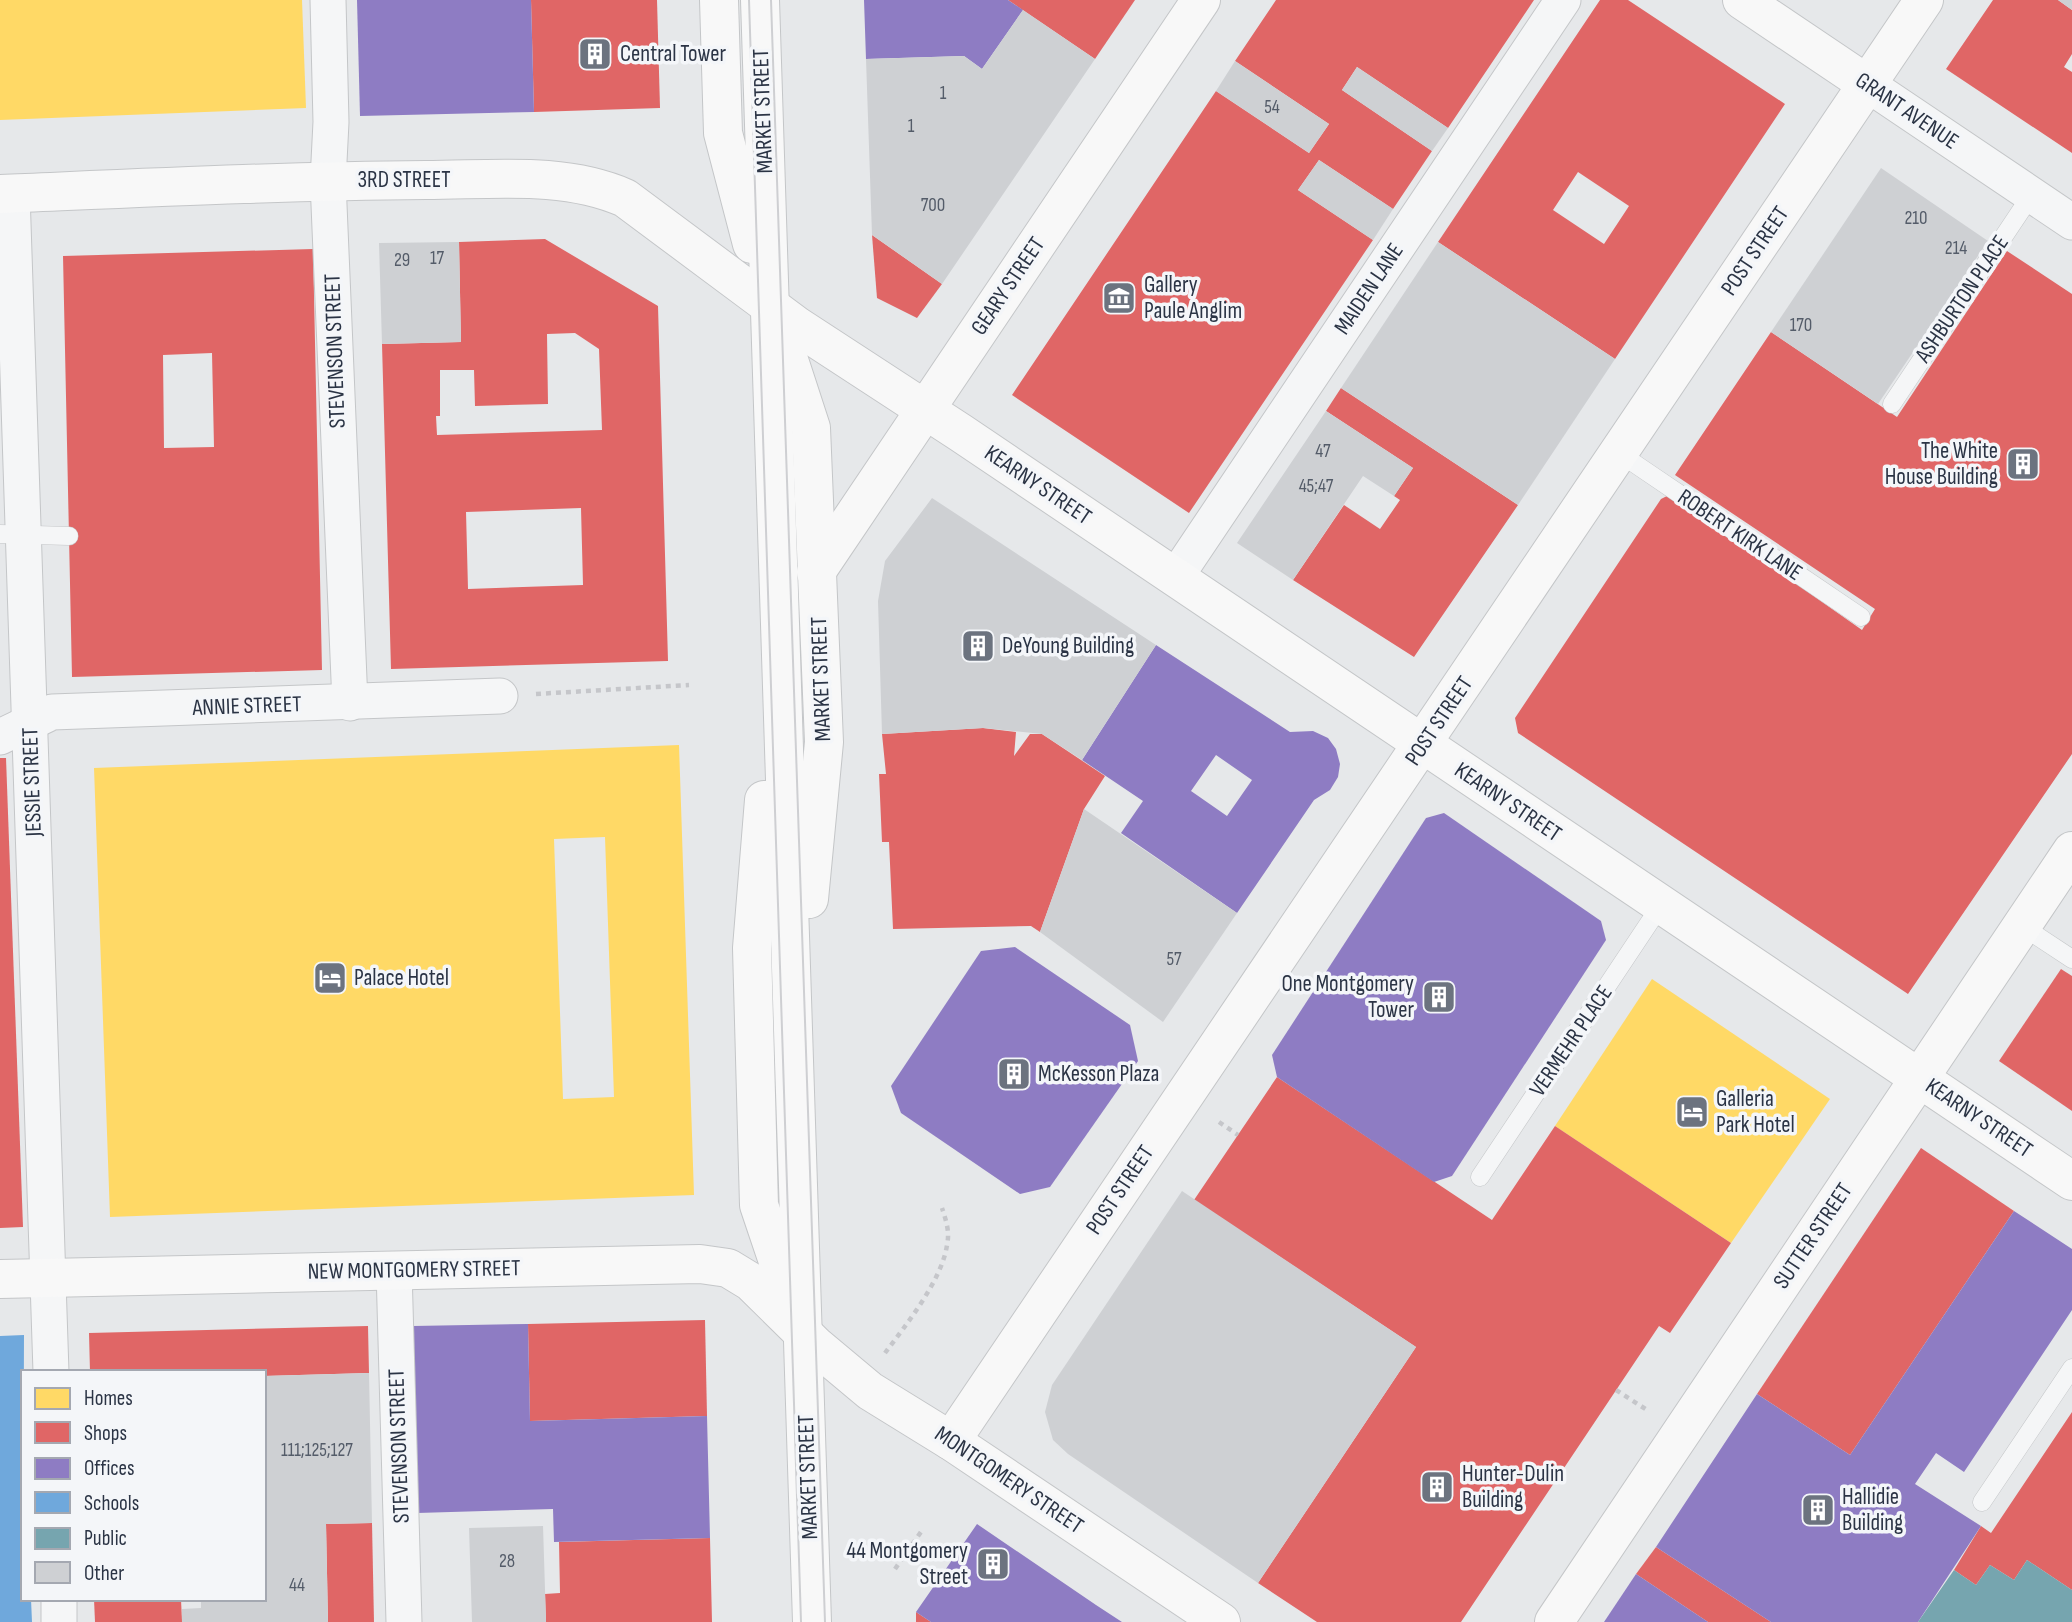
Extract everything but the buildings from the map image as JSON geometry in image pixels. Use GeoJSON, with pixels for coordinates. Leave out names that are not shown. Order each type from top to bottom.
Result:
{"type":"FeatureCollection","features":[{"type":"Feature","properties":{"kind":"main road","name":"MARKET STREET"},"geometry":{"type":"LineString","coordinates":[[719,0],[723,133],[770,306],[811,428],[824,743],[794,1058]]}},
{"type":"Feature","properties":{"kind":"main road","name":"MARKET STREET"},"geometry":{"type":"LineString","coordinates":[[760,0],[812,1622]]}},
{"type":"Feature","properties":{"kind":"main road","name":"GEARY STREET"},"geometry":{"type":"LineString","coordinates":[[816,572],[1200,0]]}},
{"type":"Feature","properties":{"kind":"main road","name":"GRANT AVENUE"},"geometry":{"type":"LineString","coordinates":[[1742,0],[1867,84]]}},
{"type":"Feature","properties":{"kind":"main road","name":"POST STREET"},"geometry":{"type":"LineString","coordinates":[[951,1441],[1924,0]]}},
{"type":"Feature","properties":{"kind":"main road","name":"3RD STREET"},"geometry":{"type":"LineString","coordinates":[[6,193],[328,181],[545,180],[603,188],[643,209],[770,306]]}},
{"type":"Feature","properties":{"kind":"main road","name":"KEARNY STREET"},"geometry":{"type":"LineString","coordinates":[[770,306],[2072,1181]]}},
{"type":"Feature","properties":{"kind":"main road","name":"MARKET STREET"},"geometry":{"type":"LineString","coordinates":[[780,626],[751,948],[759,1205],[803,1332]]}},
{"type":"Feature","properties":{"kind":"main road","name":"SUTTER STREET"},"geometry":{"type":"LineString","coordinates":[[1554,1622],[2072,851]]}},
{"type":"Feature","properties":{"kind":"main road","name":"NEW MONTGOMERY STREET"},"geometry":{"type":"LineString","coordinates":[[0,1279],[701,1265],[728,1268],[766,1296],[803,1332]]}},
{"type":"Feature","properties":{"kind":"main road","name":"MONTGOMERY STREET"},"geometry":{"type":"LineString","coordinates":[[803,1332],[870,1391],[951,1441],[1221,1622]]}},
{"type":"Feature","properties":{"kind":"street","name":"STEVENSON STREET"},"geometry":{"type":"LineString","coordinates":[[328,0],[334,531],[350,703]]}},
{"type":"Feature","properties":{"kind":"street","name":"MAIDEN LANE"},"geometry":{"type":"LineString","coordinates":[[1175,578],[1563,0]]}},
{"type":"Feature","properties":{"kind":"street","name":"GRANT AVENUE"},"geometry":{"type":"LineString","coordinates":[[1867,84],[2072,222]]}},
{"type":"Feature","properties":{"kind":"street","name":"JESSIE STREET"},"geometry":{"type":"LineString","coordinates":[[6,193],[15,731],[48,1279],[51,1370]]}},
{"type":"Feature","properties":{"kind":"street","name":"ANNIE STREET"},"geometry":{"type":"LineString","coordinates":[[15,731],[52,712],[500,696]]}},
{"type":"Feature","properties":{"kind":"street","name":"STEVENSON STREET"},"geometry":{"type":"LineString","coordinates":[[394,1270],[404,1622]]}},
{"type":"Feature","properties":{"kind":"street"},"geometry":{"type":"LineString","coordinates":[[59,1601],[59,1622]]}},
{"type":"Feature","properties":{"kind":"lane","name":"ASHBURTON PLACE"},"geometry":{"type":"LineString","coordinates":[[1892,404],[2032,194]]}},
{"type":"Feature","properties":{"kind":"lane","name":"ROBERT KIRK LANE"},"geometry":{"type":"LineString","coordinates":[[1619,453],[1861,617]]}},
{"type":"Feature","properties":{"kind":"lane"},"geometry":{"type":"LineString","coordinates":[[12,533],[69,536]]}},
{"type":"Feature","properties":{"kind":"lane","name":"VERMEHR PLACE"},"geometry":{"type":"LineString","coordinates":[[1480,1177],[1661,905]]}},
{"type":"Feature","properties":{"kind":"lane"},"geometry":{"type":"LineString","coordinates":[[2022,926],[2072,959]]}},
{"type":"Feature","properties":{"kind":"lane"},"geometry":{"type":"LineString","coordinates":[[1982,1502],[2072,1368]]}},
{"type":"Feature","properties":{"kind":"path"},"geometry":{"type":"LineString","coordinates":[[500,696],[689,685]]}},
{"type":"Feature","properties":{"kind":"path"},"geometry":{"type":"LineString","coordinates":[[1219,1122],[1238,1135]]}},
{"type":"Feature","properties":{"kind":"path"},"geometry":{"type":"LineString","coordinates":[[884,1353],[937,1273],[947,1246],[948,1227],[942,1208]]}},
{"type":"Feature","properties":{"kind":"path"},"geometry":{"type":"LineString","coordinates":[[1616,1390],[1647,1410]]}},
{"type":"Feature","properties":{"kind":"path"},"geometry":{"type":"LineString","coordinates":[[895,1569],[923,1529]]}},
{"type":"Feature","properties":{"kind":"tram line"},"geometry":{"type":"LineString","coordinates":[[749,0],[801,1622]]}},
{"type":"Feature","properties":{"kind":"tram line"},"geometry":{"type":"LineString","coordinates":[[771,0],[825,1622]]}},
{"type":"Feature","properties":{"kind":"place","name":"Central Tower"},"geometry":{"type":"Point","coordinates":[595,54]}},
{"type":"Feature","properties":{"kind":"place","name":"Gallery Paule Anglim"},"geometry":{"type":"Point","coordinates":[1119,298]}},
{"type":"Feature","properties":{"kind":"place","name":"The White House Building"},"geometry":{"type":"Point","coordinates":[2023,464]}},
{"type":"Feature","properties":{"kind":"place","name":"DeYoung Building"},"geometry":{"type":"Point","coordinates":[978,646]}},
{"type":"Feature","properties":{"kind":"place","name":"Palace Hotel"},"geometry":{"type":"Point","coordinates":[330,978]}},
{"type":"Feature","properties":{"kind":"place","name":"One Montgomery Tower"},"geometry":{"type":"Point","coordinates":[1439,997]}},
{"type":"Feature","properties":{"kind":"place","name":"McKesson Plaza"},"geometry":{"type":"Point","coordinates":[1014,1074]}},
{"type":"Feature","properties":{"kind":"place","name":"Galleria Park Hotel"},"geometry":{"type":"Point","coordinates":[1692,1112]}},
{"type":"Feature","properties":{"kind":"place","name":"Hunter-Dulin Building"},"geometry":{"type":"Point","coordinates":[1437,1487]}},
{"type":"Feature","properties":{"kind":"place","name":"Hallidie Building"},"geometry":{"type":"Point","coordinates":[1818,1510]}},
{"type":"Feature","properties":{"kind":"place","name":"44 Montgomery Street"},"geometry":{"type":"Point","coordinates":[993,1564]}}]}
